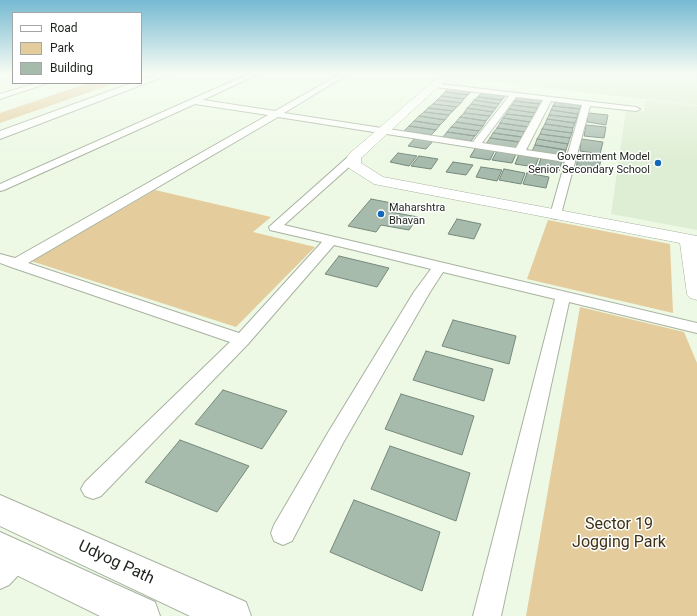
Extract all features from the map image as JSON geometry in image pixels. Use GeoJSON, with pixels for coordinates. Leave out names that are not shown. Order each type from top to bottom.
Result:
{"type":"FeatureCollection","features":[{"type":"Feature","properties":{"kind":"main road"},"geometry":{"type":"LineString","coordinates":[[0,128],[75,102]]}},
{"type":"Feature","properties":{"kind":"main road"},"geometry":{"type":"LineString","coordinates":[[0,135],[91,102]]}},
{"type":"Feature","properties":{"kind":"main road","name":"Udyog Path"},"geometry":{"type":"LineString","coordinates":[[0,510],[232,616]]}},
{"type":"Feature","properties":{"kind":"main road"},"geometry":{"type":"LineString","coordinates":[[6,560],[141,616]]}},
{"type":"Feature","properties":{"kind":"street"},"geometry":{"type":"LineString","coordinates":[[0,188],[192,102]]}},
{"type":"Feature","properties":{"kind":"street"},"geometry":{"type":"LineString","coordinates":[[199,102],[572,160]]}},
{"type":"Feature","properties":{"kind":"street"},"geometry":{"type":"LineString","coordinates":[[16,264],[297,102]]}},
{"type":"Feature","properties":{"kind":"street"},"geometry":{"type":"LineString","coordinates":[[416,102],[275,227],[697,328]]}},
{"type":"Feature","properties":{"kind":"street"},"geometry":{"type":"LineString","coordinates":[[476,144],[509,102]]}},
{"type":"Feature","properties":{"kind":"street"},"geometry":{"type":"LineString","coordinates":[[520,152],[547,102]]}},
{"type":"Feature","properties":{"kind":"street"},"geometry":{"type":"LineString","coordinates":[[575,102],[636,109]]}},
{"type":"Feature","properties":{"kind":"street"},"geometry":{"type":"LineString","coordinates":[[556,215],[587,103]]}},
{"type":"Feature","properties":{"kind":"street"},"geometry":{"type":"LineString","coordinates":[[354,157],[354,165],[367,175],[379,180],[693,241],[697,294]]}},
{"type":"Feature","properties":{"kind":"street"},"geometry":{"type":"LineString","coordinates":[[93,488],[242,340],[331,241]]}},
{"type":"Feature","properties":{"kind":"street"},"geometry":{"type":"LineString","coordinates":[[0,258],[242,340]]}},
{"type":"Feature","properties":{"kind":"street"},"geometry":{"type":"LineString","coordinates":[[283,533],[336,437],[422,292],[439,267]]}},
{"type":"Feature","properties":{"kind":"street"},"geometry":{"type":"LineString","coordinates":[[487,616],[562,296]]}},
{"type":"Feature","properties":{"kind":"shaded area","name":"Government Model Senior Secondary School"},"geometry":{"type":"Polygon","coordinates":[[[645,102],[660,102],[697,106],[697,230],[611,214],[626,109],[644,111],[645,102]]]}},
{"type":"Feature","properties":{"kind":"shaded area"},"geometry":{"type":"Polygon","coordinates":[[[668,102],[697,102],[697,105],[668,102]]]}},
{"type":"Feature","properties":{"kind":"green space"},"geometry":{"type":"Polygon","coordinates":[[[33,102],[62,102],[0,123],[0,113],[33,102]]]}},
{"type":"Feature","properties":{"kind":"green space"},"geometry":{"type":"Polygon","coordinates":[[[155,190],[271,217],[253,232],[315,247],[236,327],[31,261],[155,190]]]}},
{"type":"Feature","properties":{"kind":"green space"},"geometry":{"type":"Polygon","coordinates":[[[548,220],[670,244],[673,313],[527,279],[548,220]]]}},
{"type":"Feature","properties":{"kind":"green space","name":"Sector 19 Jogging Park"},"geometry":{"type":"Polygon","coordinates":[[[580,307],[684,332],[697,363],[697,616],[526,616],[580,307]]]}},
{"type":"Feature","properties":{"kind":"building"},"geometry":{"type":"Polygon","coordinates":[[[435,102],[461,103],[457,107],[433,104],[435,102]]]}},
{"type":"Feature","properties":{"kind":"building"},"geometry":{"type":"Polygon","coordinates":[[[473,102],[485,102],[499,104],[496,108],[471,104],[473,102]]]}},
{"type":"Feature","properties":{"kind":"building"},"geometry":{"type":"Polygon","coordinates":[[[485,102],[501,102],[499,104],[485,102]]]}},
{"type":"Feature","properties":{"kind":"building"},"geometry":{"type":"Polygon","coordinates":[[[514,102],[540,104],[537,108],[512,105],[514,102]]]}},
{"type":"Feature","properties":{"kind":"building"},"geometry":{"type":"Polygon","coordinates":[[[520,102],[541,102],[540,104],[520,102]]]}},
{"type":"Feature","properties":{"kind":"building"},"geometry":{"type":"Polygon","coordinates":[[[555,102],[581,105],[580,109],[553,106],[555,102]]]}},
{"type":"Feature","properties":{"kind":"building"},"geometry":{"type":"Polygon","coordinates":[[[433,104],[457,107],[453,111],[428,108],[433,104]]]}},
{"type":"Feature","properties":{"kind":"building"},"geometry":{"type":"Polygon","coordinates":[[[471,104],[496,108],[493,112],[467,108],[471,104]]]}},
{"type":"Feature","properties":{"kind":"building"},"geometry":{"type":"Polygon","coordinates":[[[512,105],[537,108],[535,113],[509,109],[512,105]]]}},
{"type":"Feature","properties":{"kind":"building"},"geometry":{"type":"Polygon","coordinates":[[[553,106],[580,109],[578,114],[551,110],[553,106]]]}},
{"type":"Feature","properties":{"kind":"building"},"geometry":{"type":"Polygon","coordinates":[[[428,108],[453,111],[449,115],[424,112],[428,108]]]}},
{"type":"Feature","properties":{"kind":"building"},"geometry":{"type":"Polygon","coordinates":[[[467,108],[493,112],[490,116],[464,113],[467,108]]]}},
{"type":"Feature","properties":{"kind":"building"},"geometry":{"type":"Polygon","coordinates":[[[509,109],[535,113],[533,117],[506,114],[509,109]]]}},
{"type":"Feature","properties":{"kind":"building"},"geometry":{"type":"Polygon","coordinates":[[[551,110],[578,114],[577,118],[549,115],[551,110]]]}},
{"type":"Feature","properties":{"kind":"building"},"geometry":{"type":"Polygon","coordinates":[[[424,112],[449,115],[445,120],[419,116],[424,112]]]}},
{"type":"Feature","properties":{"kind":"building"},"geometry":{"type":"Polygon","coordinates":[[[464,113],[490,116],[486,121],[460,117],[464,113]]]}},
{"type":"Feature","properties":{"kind":"building"},"geometry":{"type":"Polygon","coordinates":[[[588,113],[608,115],[606,125],[587,122],[588,113]]]}},
{"type":"Feature","properties":{"kind":"building"},"geometry":{"type":"Polygon","coordinates":[[[506,114],[533,117],[530,122],[503,118],[506,114]]]}},
{"type":"Feature","properties":{"kind":"building"},"geometry":{"type":"Polygon","coordinates":[[[549,115],[577,118],[575,123],[547,119],[549,115]]]}},
{"type":"Feature","properties":{"kind":"building"},"geometry":{"type":"Polygon","coordinates":[[[419,116],[445,120],[440,125],[414,121],[419,116]]]}},
{"type":"Feature","properties":{"kind":"building"},"geometry":{"type":"Polygon","coordinates":[[[460,117],[486,121],[483,126],[456,122],[460,117]]]}},
{"type":"Feature","properties":{"kind":"building"},"geometry":{"type":"Polygon","coordinates":[[[503,118],[530,122],[528,127],[500,123],[503,118]]]}},
{"type":"Feature","properties":{"kind":"building"},"geometry":{"type":"Polygon","coordinates":[[[547,119],[575,123],[573,128],[545,124],[547,119]]]}},
{"type":"Feature","properties":{"kind":"building"},"geometry":{"type":"Polygon","coordinates":[[[414,121],[440,125],[436,130],[409,126],[414,121]]]}},
{"type":"Feature","properties":{"kind":"building"},"geometry":{"type":"Polygon","coordinates":[[[456,122],[483,126],[479,131],[451,127],[456,122]]]}},
{"type":"Feature","properties":{"kind":"building"},"geometry":{"type":"Polygon","coordinates":[[[500,123],[528,127],[525,132],[497,128],[500,123]]]}},
{"type":"Feature","properties":{"kind":"building"},"geometry":{"type":"Polygon","coordinates":[[[545,124],[573,128],[572,133],[542,129],[545,124]]]}},
{"type":"Feature","properties":{"kind":"building"},"geometry":{"type":"Polygon","coordinates":[[[586,125],[606,127],[604,138],[584,136],[586,125]]]}},
{"type":"Feature","properties":{"kind":"building"},"geometry":{"type":"Polygon","coordinates":[[[409,126],[436,130],[431,135],[404,131],[409,126]]]}},
{"type":"Feature","properties":{"kind":"building"},"geometry":{"type":"Polygon","coordinates":[[[451,127],[479,131],[475,136],[447,132],[451,127]]]}},
{"type":"Feature","properties":{"kind":"building"},"geometry":{"type":"Polygon","coordinates":[[[497,128],[525,132],[522,137],[493,133],[497,128]]]}},
{"type":"Feature","properties":{"kind":"building"},"geometry":{"type":"Polygon","coordinates":[[[542,129],[572,133],[570,138],[540,134],[542,129]]]}},
{"type":"Feature","properties":{"kind":"building"},"geometry":{"type":"Polygon","coordinates":[[[447,132],[475,136],[471,141],[443,137],[447,132]]]}},
{"type":"Feature","properties":{"kind":"building"},"geometry":{"type":"Polygon","coordinates":[[[493,133],[522,137],[519,142],[490,138],[493,133]]]}},
{"type":"Feature","properties":{"kind":"building"},"geometry":{"type":"Polygon","coordinates":[[[540,134],[570,138],[568,144],[537,139],[540,134]]]}},
{"type":"Feature","properties":{"kind":"building"},"geometry":{"type":"Polygon","coordinates":[[[415,138],[433,141],[426,149],[408,146],[415,138]]]}},
{"type":"Feature","properties":{"kind":"building"},"geometry":{"type":"Polygon","coordinates":[[[490,138],[519,142],[516,148],[486,144],[490,138]]]}},
{"type":"Feature","properties":{"kind":"building"},"geometry":{"type":"Polygon","coordinates":[[[537,139],[568,144],[566,150],[535,145],[537,139]]]}},
{"type":"Feature","properties":{"kind":"building"},"geometry":{"type":"Polygon","coordinates":[[[581,139],[603,142],[600,154],[580,151],[581,139]]]}},
{"type":"Feature","properties":{"kind":"building"},"geometry":{"type":"Polygon","coordinates":[[[535,145],[566,150],[564,156],[532,151],[535,145]]]}},
{"type":"Feature","properties":{"kind":"building"},"geometry":{"type":"Polygon","coordinates":[[[476,147],[495,150],[490,160],[470,157],[476,147]]]}},
{"type":"Feature","properties":{"kind":"building"},"geometry":{"type":"Polygon","coordinates":[[[497,151],[516,154],[512,163],[492,160],[497,151]]]}},
{"type":"Feature","properties":{"kind":"building"},"geometry":{"type":"Polygon","coordinates":[[[398,153],[417,156],[409,166],[390,162],[398,153]]]}},
{"type":"Feature","properties":{"kind":"building"},"geometry":{"type":"Polygon","coordinates":[[[519,154],[539,157],[535,167],[515,164],[519,154]]]}},
{"type":"Feature","properties":{"kind":"building"},"geometry":{"type":"Polygon","coordinates":[[[419,156],[438,159],[431,169],[411,166],[419,156]]]}},
{"type":"Feature","properties":{"kind":"building"},"geometry":{"type":"Polygon","coordinates":[[[578,156],[601,159],[598,173],[576,170],[578,156]]]}},
{"type":"Feature","properties":{"kind":"building"},"geometry":{"type":"Polygon","coordinates":[[[541,158],[562,161],[559,171],[538,167],[541,158]]]}},
{"type":"Feature","properties":{"kind":"building"},"geometry":{"type":"Polygon","coordinates":[[[453,162],[473,165],[466,175],[446,172],[453,162]]]}},
{"type":"Feature","properties":{"kind":"building"},"geometry":{"type":"Polygon","coordinates":[[[481,167],[502,170],[497,181],[476,177],[481,167]]]}},
{"type":"Feature","properties":{"kind":"building"},"geometry":{"type":"Polygon","coordinates":[[[504,169],[525,173],[521,184],[499,180],[504,169]]]}},
{"type":"Feature","properties":{"kind":"building"},"geometry":{"type":"Polygon","coordinates":[[[527,173],[549,177],[546,188],[523,184],[527,173]]]}},
{"type":"Feature","properties":{"kind":"building","name":"Maharshtra Bhavan"},"geometry":{"type":"Polygon","coordinates":[[[371,199],[397,204],[391,212],[418,217],[409,230],[381,225],[376,232],[348,226],[371,199]]]}},
{"type":"Feature","properties":{"kind":"building"},"geometry":{"type":"Polygon","coordinates":[[[457,219],[481,224],[474,239],[448,234],[457,219]]]}},
{"type":"Feature","properties":{"kind":"building"},"geometry":{"type":"Polygon","coordinates":[[[339,256],[389,268],[377,287],[325,274],[339,256]]]}},
{"type":"Feature","properties":{"kind":"building"},"geometry":{"type":"Polygon","coordinates":[[[453,320],[516,336],[509,364],[442,346],[453,320]]]}},
{"type":"Feature","properties":{"kind":"building"},"geometry":{"type":"Polygon","coordinates":[[[426,351],[493,369],[484,401],[413,380],[426,351]]]}},
{"type":"Feature","properties":{"kind":"building"},"geometry":{"type":"Polygon","coordinates":[[[223,390],[287,411],[262,449],[195,424],[223,390]]]}},
{"type":"Feature","properties":{"kind":"building"},"geometry":{"type":"Polygon","coordinates":[[[401,394],[474,416],[462,455],[385,429],[401,394]]]}},
{"type":"Feature","properties":{"kind":"building"},"geometry":{"type":"Polygon","coordinates":[[[180,440],[249,466],[217,512],[145,482],[180,440]]]}},
{"type":"Feature","properties":{"kind":"building"},"geometry":{"type":"Polygon","coordinates":[[[390,446],[470,473],[456,521],[371,489],[390,446]]]}},
{"type":"Feature","properties":{"kind":"building"},"geometry":{"type":"Polygon","coordinates":[[[354,500],[440,532],[422,591],[330,552],[354,500]]]}},
{"type":"Feature","properties":{"kind":"place","name":"Government Model Senior Secondary School"},"geometry":{"type":"Point","coordinates":[658,163]}},
{"type":"Feature","properties":{"kind":"place","name":"Maharshtra Bhavan"},"geometry":{"type":"Point","coordinates":[381,214]}}]}
